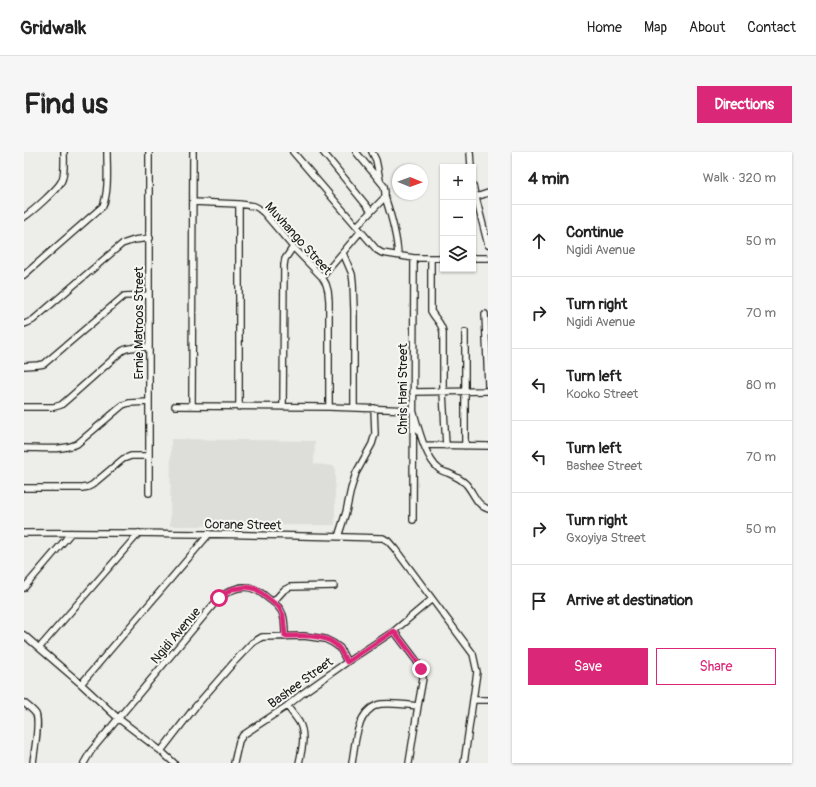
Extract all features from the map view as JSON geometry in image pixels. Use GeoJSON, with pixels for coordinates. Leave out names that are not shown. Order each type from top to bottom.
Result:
{"type":"FeatureCollection","features":[{"type":"Feature","properties":{"kind":"street"},"geometry":{"type":"LineString","coordinates":[[24,217],[58,187],[62,180],[64,152]]}},
{"type":"Feature","properties":{"kind":"street"},"geometry":{"type":"LineString","coordinates":[[24,275],[103,206],[106,191],[107,152]]}},
{"type":"Feature","properties":{"kind":"street","name":"Ernie Matroos Street"},"geometry":{"type":"LineString","coordinates":[[149,152],[149,493]]}},
{"type":"Feature","properties":{"kind":"street"},"geometry":{"type":"LineString","coordinates":[[192,406],[193,152]]}},
{"type":"Feature","properties":{"kind":"street"},"geometry":{"type":"LineString","coordinates":[[292,152],[377,250],[382,253],[414,258],[440,258]]}},
{"type":"Feature","properties":{"kind":"street"},"geometry":{"type":"LineString","coordinates":[[323,152],[371,211]]}},
{"type":"Feature","properties":{"kind":"street"},"geometry":{"type":"LineString","coordinates":[[356,152],[384,186],[385,197],[395,231],[398,255]]}},
{"type":"Feature","properties":{"kind":"street"},"geometry":{"type":"LineString","coordinates":[[372,152],[376,160],[380,181]]}},
{"type":"Feature","properties":{"kind":"street"},"geometry":{"type":"LineString","coordinates":[[470,152],[470,164]]}},
{"type":"Feature","properties":{"kind":"street"},"geometry":{"type":"LineString","coordinates":[[476,196],[488,193]]}},
{"type":"Feature","properties":{"kind":"street"},"geometry":{"type":"LineString","coordinates":[[357,226],[385,197]]}},
{"type":"Feature","properties":{"kind":"street"},"geometry":{"type":"LineString","coordinates":[[475,200],[488,245]]}},
{"type":"Feature","properties":{"kind":"street","name":"Muvhango Street"},"geometry":{"type":"LineString","coordinates":[[193,202],[239,204],[258,208],[322,277],[326,284],[329,301],[329,407]]}},
{"type":"Feature","properties":{"kind":"street"},"geometry":{"type":"LineString","coordinates":[[239,204],[239,407]]}},
{"type":"Feature","properties":{"kind":"street"},"geometry":{"type":"LineString","coordinates":[[322,277],[361,232]]}},
{"type":"Feature","properties":{"kind":"street"},"geometry":{"type":"LineString","coordinates":[[24,324],[33,320],[122,244],[134,240],[150,238]]}},
{"type":"Feature","properties":{"kind":"street"},"geometry":{"type":"LineString","coordinates":[[283,407],[284,265],[285,259],[293,247]]}},
{"type":"Feature","properties":{"kind":"street"},"geometry":{"type":"LineString","coordinates":[[343,253],[352,274],[353,282],[354,408]]}},
{"type":"Feature","properties":{"kind":"street","name":"Chris Hani Street"},"geometry":{"type":"LineString","coordinates":[[413,520],[414,258]]}},
{"type":"Feature","properties":{"kind":"street"},"geometry":{"type":"LineString","coordinates":[[430,258],[431,311],[442,326],[443,332],[443,392],[446,446]]}},
{"type":"Feature","properties":{"kind":"street"},"geometry":{"type":"LineString","coordinates":[[476,258],[488,258]]}},
{"type":"Feature","properties":{"kind":"street"},"geometry":{"type":"LineString","coordinates":[[24,366],[44,364],[124,296],[149,295]]}},
{"type":"Feature","properties":{"kind":"street"},"geometry":{"type":"LineString","coordinates":[[485,314],[488,385]]}},
{"type":"Feature","properties":{"kind":"street"},"geometry":{"type":"LineString","coordinates":[[465,332],[465,446]]}},
{"type":"Feature","properties":{"kind":"street"},"geometry":{"type":"LineString","coordinates":[[24,407],[54,407],[61,405],[122,351],[132,348],[149,348]]}},
{"type":"Feature","properties":{"kind":"street"},"geometry":{"type":"LineString","coordinates":[[413,392],[488,391]]}},
{"type":"Feature","properties":{"kind":"street"},"geometry":{"type":"LineString","coordinates":[[24,448],[60,448],[72,446],[77,444],[123,405],[149,402]]}},
{"type":"Feature","properties":{"kind":"street"},"geometry":{"type":"LineString","coordinates":[[175,406],[329,407],[413,410],[424,445],[434,464],[440,470],[463,481],[470,489],[477,502],[484,508],[488,509]]}},
{"type":"Feature","properties":{"kind":"street"},"geometry":{"type":"LineString","coordinates":[[338,537],[356,473],[372,444],[375,434],[374,408]]}},
{"type":"Feature","properties":{"kind":"street"},"geometry":{"type":"LineString","coordinates":[[424,445],[488,446]]}},
{"type":"Feature","properties":{"kind":"street"},"geometry":{"type":"LineString","coordinates":[[24,488],[88,487],[123,459],[130,456],[149,456]]}},
{"type":"Feature","properties":{"kind":"street","name":"Corane Street"},"geometry":{"type":"LineString","coordinates":[[24,533],[245,534],[383,538],[388,541],[399,554],[473,654],[476,672],[464,763]]}},
{"type":"Feature","properties":{"kind":"street"},"geometry":{"type":"LineString","coordinates":[[24,588],[71,533]]}},
{"type":"Feature","properties":{"kind":"street"},"geometry":{"type":"LineString","coordinates":[[40,647],[138,533]]}},
{"type":"Feature","properties":{"kind":"street"},"geometry":{"type":"LineString","coordinates":[[82,684],[209,534]]}},
{"type":"Feature","properties":{"kind":"street"},"geometry":{"type":"LineString","coordinates":[[273,602],[284,590],[290,587],[334,586]]}},
{"type":"Feature","properties":{"kind":"street","name":"Ngidi Avenue"},"geometry":{"type":"LineString","coordinates":[[84,763],[91,751],[219,598],[232,589],[247,587],[256,589],[279,607],[283,615],[285,636]]}},
{"type":"Feature","properties":{"kind":"street","name":"Bashee Street"},"geometry":{"type":"LineString","coordinates":[[234,763],[240,738],[347,662],[394,631],[432,599]]}},
{"type":"Feature","properties":{"kind":"street"},"geometry":{"type":"LineString","coordinates":[[394,631],[416,660],[421,669],[423,678],[409,763]]}},
{"type":"Feature","properties":{"kind":"street"},"geometry":{"type":"LineString","coordinates":[[24,635],[40,647],[119,718],[174,763]]}},
{"type":"Feature","properties":{"kind":"street"},"geometry":{"type":"LineString","coordinates":[[161,751],[195,707],[235,660],[252,643],[262,637],[304,636],[326,639],[340,648],[347,662]]}},
{"type":"Feature","properties":{"kind":"street"},"geometry":{"type":"LineString","coordinates":[[473,700],[488,700]]}},
{"type":"Feature","properties":{"kind":"street"},"geometry":{"type":"LineString","coordinates":[[24,703],[36,715],[37,720],[33,763]]}},
{"type":"Feature","properties":{"kind":"street"},"geometry":{"type":"LineString","coordinates":[[352,763],[358,730],[366,713],[377,704],[418,706]]}},
{"type":"Feature","properties":{"kind":"street"},"geometry":{"type":"LineString","coordinates":[[287,706],[299,722],[303,735],[303,744],[299,763]]}},
{"type":"Feature","properties":{"kind":"shaded area"},"geometry":{"type":"Polygon","coordinates":[[[171,439],[315,441],[314,464],[335,466],[335,525],[170,526],[171,439]]]}},
{"type":"Feature","properties":{"kind":"route"},"geometry":{"type":"LineString","coordinates":[[219,598],[232,589],[247,587],[256,589],[279,607],[283,615],[285,636],[304,636],[326,639],[340,648],[347,662],[394,631],[421,669]]}}]}
